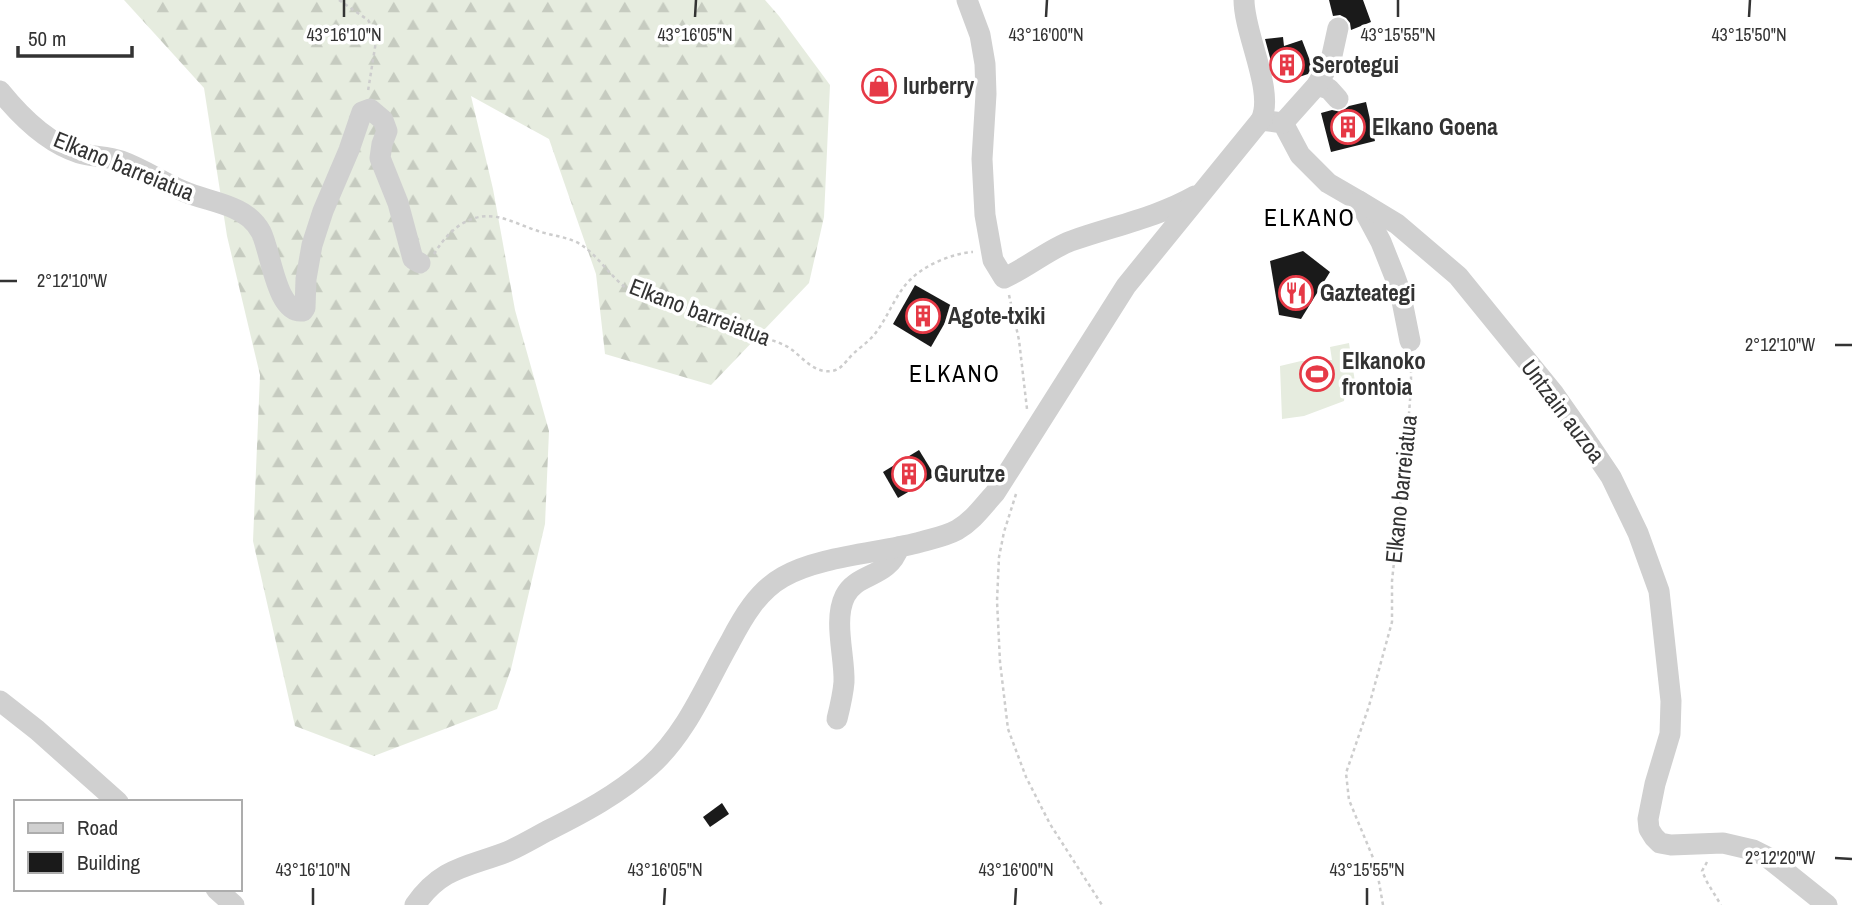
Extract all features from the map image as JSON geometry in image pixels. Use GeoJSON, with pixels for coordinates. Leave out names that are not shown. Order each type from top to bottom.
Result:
{"type":"FeatureCollection","features":[{"type":"Feature","properties":{"kind":"street"},"geometry":{"type":"LineString","coordinates":[[967,0],[980,35],[985,64],[983,200],[990,251],[1004,278],[1068,243],[1147,218],[1203,191]]}},
{"type":"Feature","properties":{"kind":"street"},"geometry":{"type":"LineString","coordinates":[[415,905],[434,882],[442,877],[466,865],[509,850],[563,823],[606,799],[652,764],[677,736],[741,621],[758,596],[781,578],[833,560],[940,537],[958,530],[976,514],[995,493],[1126,286],[1261,120],[1264,114],[1263,88],[1248,32],[1244,0]]}},
{"type":"Feature","properties":{"kind":"street"},"geometry":{"type":"LineString","coordinates":[[1283,124],[1317,85],[1331,60],[1338,28]]}},
{"type":"Feature","properties":{"kind":"street"},"geometry":{"type":"LineString","coordinates":[[1317,85],[1329,89],[1338,99]]}},
{"type":"Feature","properties":{"kind":"street","name":"Elkano barreiatua"},"geometry":{"type":"LineString","coordinates":[[0,91],[42,134],[61,144],[80,153],[121,161],[175,187],[250,217],[261,232],[270,254],[276,284],[290,308],[298,312],[303,312],[305,308],[306,279],[312,245],[323,211],[362,112],[373,111]]}},
{"type":"Feature","properties":{"kind":"street"},"geometry":{"type":"LineString","coordinates":[[373,111],[383,120],[387,131],[380,158],[398,203],[413,259],[420,263]]}},
{"type":"Feature","properties":{"kind":"street"},"geometry":{"type":"LineString","coordinates":[[1261,120],[1283,124]]}},
{"type":"Feature","properties":{"kind":"street"},"geometry":{"type":"LineString","coordinates":[[1283,124],[1300,155],[1328,183],[1359,201],[1381,242],[1395,277],[1410,341]]}},
{"type":"Feature","properties":{"kind":"street","name":"Untzain auzoa"},"geometry":{"type":"LineString","coordinates":[[1359,201],[1404,229],[1458,276],[1554,394],[1611,477],[1637,533],[1658,591],[1670,681],[1670,734],[1647,819],[1654,837],[1671,845],[1723,843],[1754,850],[1767,857],[1827,905]]}},
{"type":"Feature","properties":{"kind":"street"},"geometry":{"type":"LineString","coordinates":[[837,719],[844,683],[840,625],[844,598],[849,589],[858,582],[887,566],[896,556],[898,547]]}},
{"type":"Feature","properties":{"kind":"street"},"geometry":{"type":"LineString","coordinates":[[0,701],[116,800]]}},
{"type":"Feature","properties":{"kind":"street"},"geometry":{"type":"LineString","coordinates":[[218,891],[234,905]]}},
{"type":"Feature","properties":{"kind":"path"},"geometry":{"type":"LineString","coordinates":[[339,0],[368,20],[377,35],[368,90],[373,111]]}},
{"type":"Feature","properties":{"kind":"path","name":"Elkano barreiatua"},"geometry":{"type":"LineString","coordinates":[[420,263],[426,262],[452,229],[463,222],[488,217],[508,219],[580,244],[629,290],[736,324],[786,346],[818,370],[832,371],[842,369],[854,353],[873,336],[902,288],[919,272],[961,252],[990,251]]}},
{"type":"Feature","properties":{"kind":"path"},"geometry":{"type":"LineString","coordinates":[[1004,278],[1019,340],[1027,408]]}},
{"type":"Feature","properties":{"kind":"path","name":"Elkano barreiatua"},"geometry":{"type":"LineString","coordinates":[[1383,905],[1376,865],[1349,800],[1346,773],[1369,706],[1392,622],[1392,581],[1411,387],[1410,341]]}},
{"type":"Feature","properties":{"kind":"path"},"geometry":{"type":"LineString","coordinates":[[1017,490],[999,557],[997,601],[1000,662],[1008,729],[1026,777],[1049,824],[1102,905]]}},
{"type":"Feature","properties":{"kind":"path"},"geometry":{"type":"LineString","coordinates":[[1713,857],[1702,871],[1721,905]]}},
{"type":"Feature","properties":{"kind":"green space"},"geometry":{"type":"Polygon","coordinates":[[[124,0],[765,0],[830,85],[824,217],[809,283],[711,385],[605,354],[596,274],[549,139],[471,96],[493,189],[515,310],[549,431],[545,524],[511,669],[497,709],[374,756],[295,726],[253,541],[260,375],[227,236],[204,88],[124,0]]]}},
{"type":"Feature","properties":{"kind":"green space","name":"Elkanoko frontoia"},"geometry":{"type":"Polygon","coordinates":[[[1349,343],[1355,382],[1346,384],[1344,401],[1304,416],[1282,419],[1280,366],[1301,361],[1332,360],[1330,347],[1349,343]]]}},
{"type":"Feature","properties":{"kind":"building"},"geometry":{"type":"Polygon","coordinates":[[[1329,0],[1363,0],[1371,22],[1351,30],[1346,18],[1333,16],[1329,0]]]}},
{"type":"Feature","properties":{"kind":"building","name":"Serotegui"},"geometry":{"type":"Polygon","coordinates":[[[1283,37],[1284,46],[1302,40],[1312,66],[1308,74],[1287,81],[1285,75],[1275,76],[1265,39],[1283,37]]]}},
{"type":"Feature","properties":{"kind":"building","name":"Elkano Goena"},"geometry":{"type":"Polygon","coordinates":[[[1366,102],[1375,141],[1331,152],[1321,113],[1332,110],[1341,112],[1349,106],[1366,102]]]}},
{"type":"Feature","properties":{"kind":"building","name":"Gazteategi"},"geometry":{"type":"Polygon","coordinates":[[[1303,251],[1330,272],[1301,319],[1279,315],[1270,261],[1303,251]]]}},
{"type":"Feature","properties":{"kind":"building","name":"Agote-txiki"},"geometry":{"type":"Polygon","coordinates":[[[915,285],[954,307],[931,347],[893,324],[915,285]]]}},
{"type":"Feature","properties":{"kind":"building","name":"Gurutze"},"geometry":{"type":"Polygon","coordinates":[[[919,450],[935,476],[898,498],[883,472],[919,450]]]}},
{"type":"Feature","properties":{"kind":"building"},"geometry":{"type":"Polygon","coordinates":[[[722,803],[729,814],[710,827],[703,817],[722,803]]]}},
{"type":"Feature","properties":{"kind":"place","name":"Serotegui"},"geometry":{"type":"Point","coordinates":[1287,65]}},
{"type":"Feature","properties":{"kind":"place","name":"lurberry"},"geometry":{"type":"Point","coordinates":[879,86]}},
{"type":"Feature","properties":{"kind":"place","name":"Elkano Goena"},"geometry":{"type":"Point","coordinates":[1348,127]}},
{"type":"Feature","properties":{"kind":"place","name":"Gazteategi"},"geometry":{"type":"Point","coordinates":[1296,293]}},
{"type":"Feature","properties":{"kind":"place","name":"Agote-txiki"},"geometry":{"type":"Point","coordinates":[923,316]}},
{"type":"Feature","properties":{"kind":"place","name":"Elkanoko frontoia"},"geometry":{"type":"Point","coordinates":[1317,374]}},
{"type":"Feature","properties":{"kind":"place","name":"Gurutze"},"geometry":{"type":"Point","coordinates":[909,474]}},
{"type":"Feature","properties":{"kind":"district","name":"ELKANO"},"geometry":{"type":"Point","coordinates":[1310,218]}},
{"type":"Feature","properties":{"kind":"district","name":"ELKANO"},"geometry":{"type":"Point","coordinates":[955,374]}}]}
